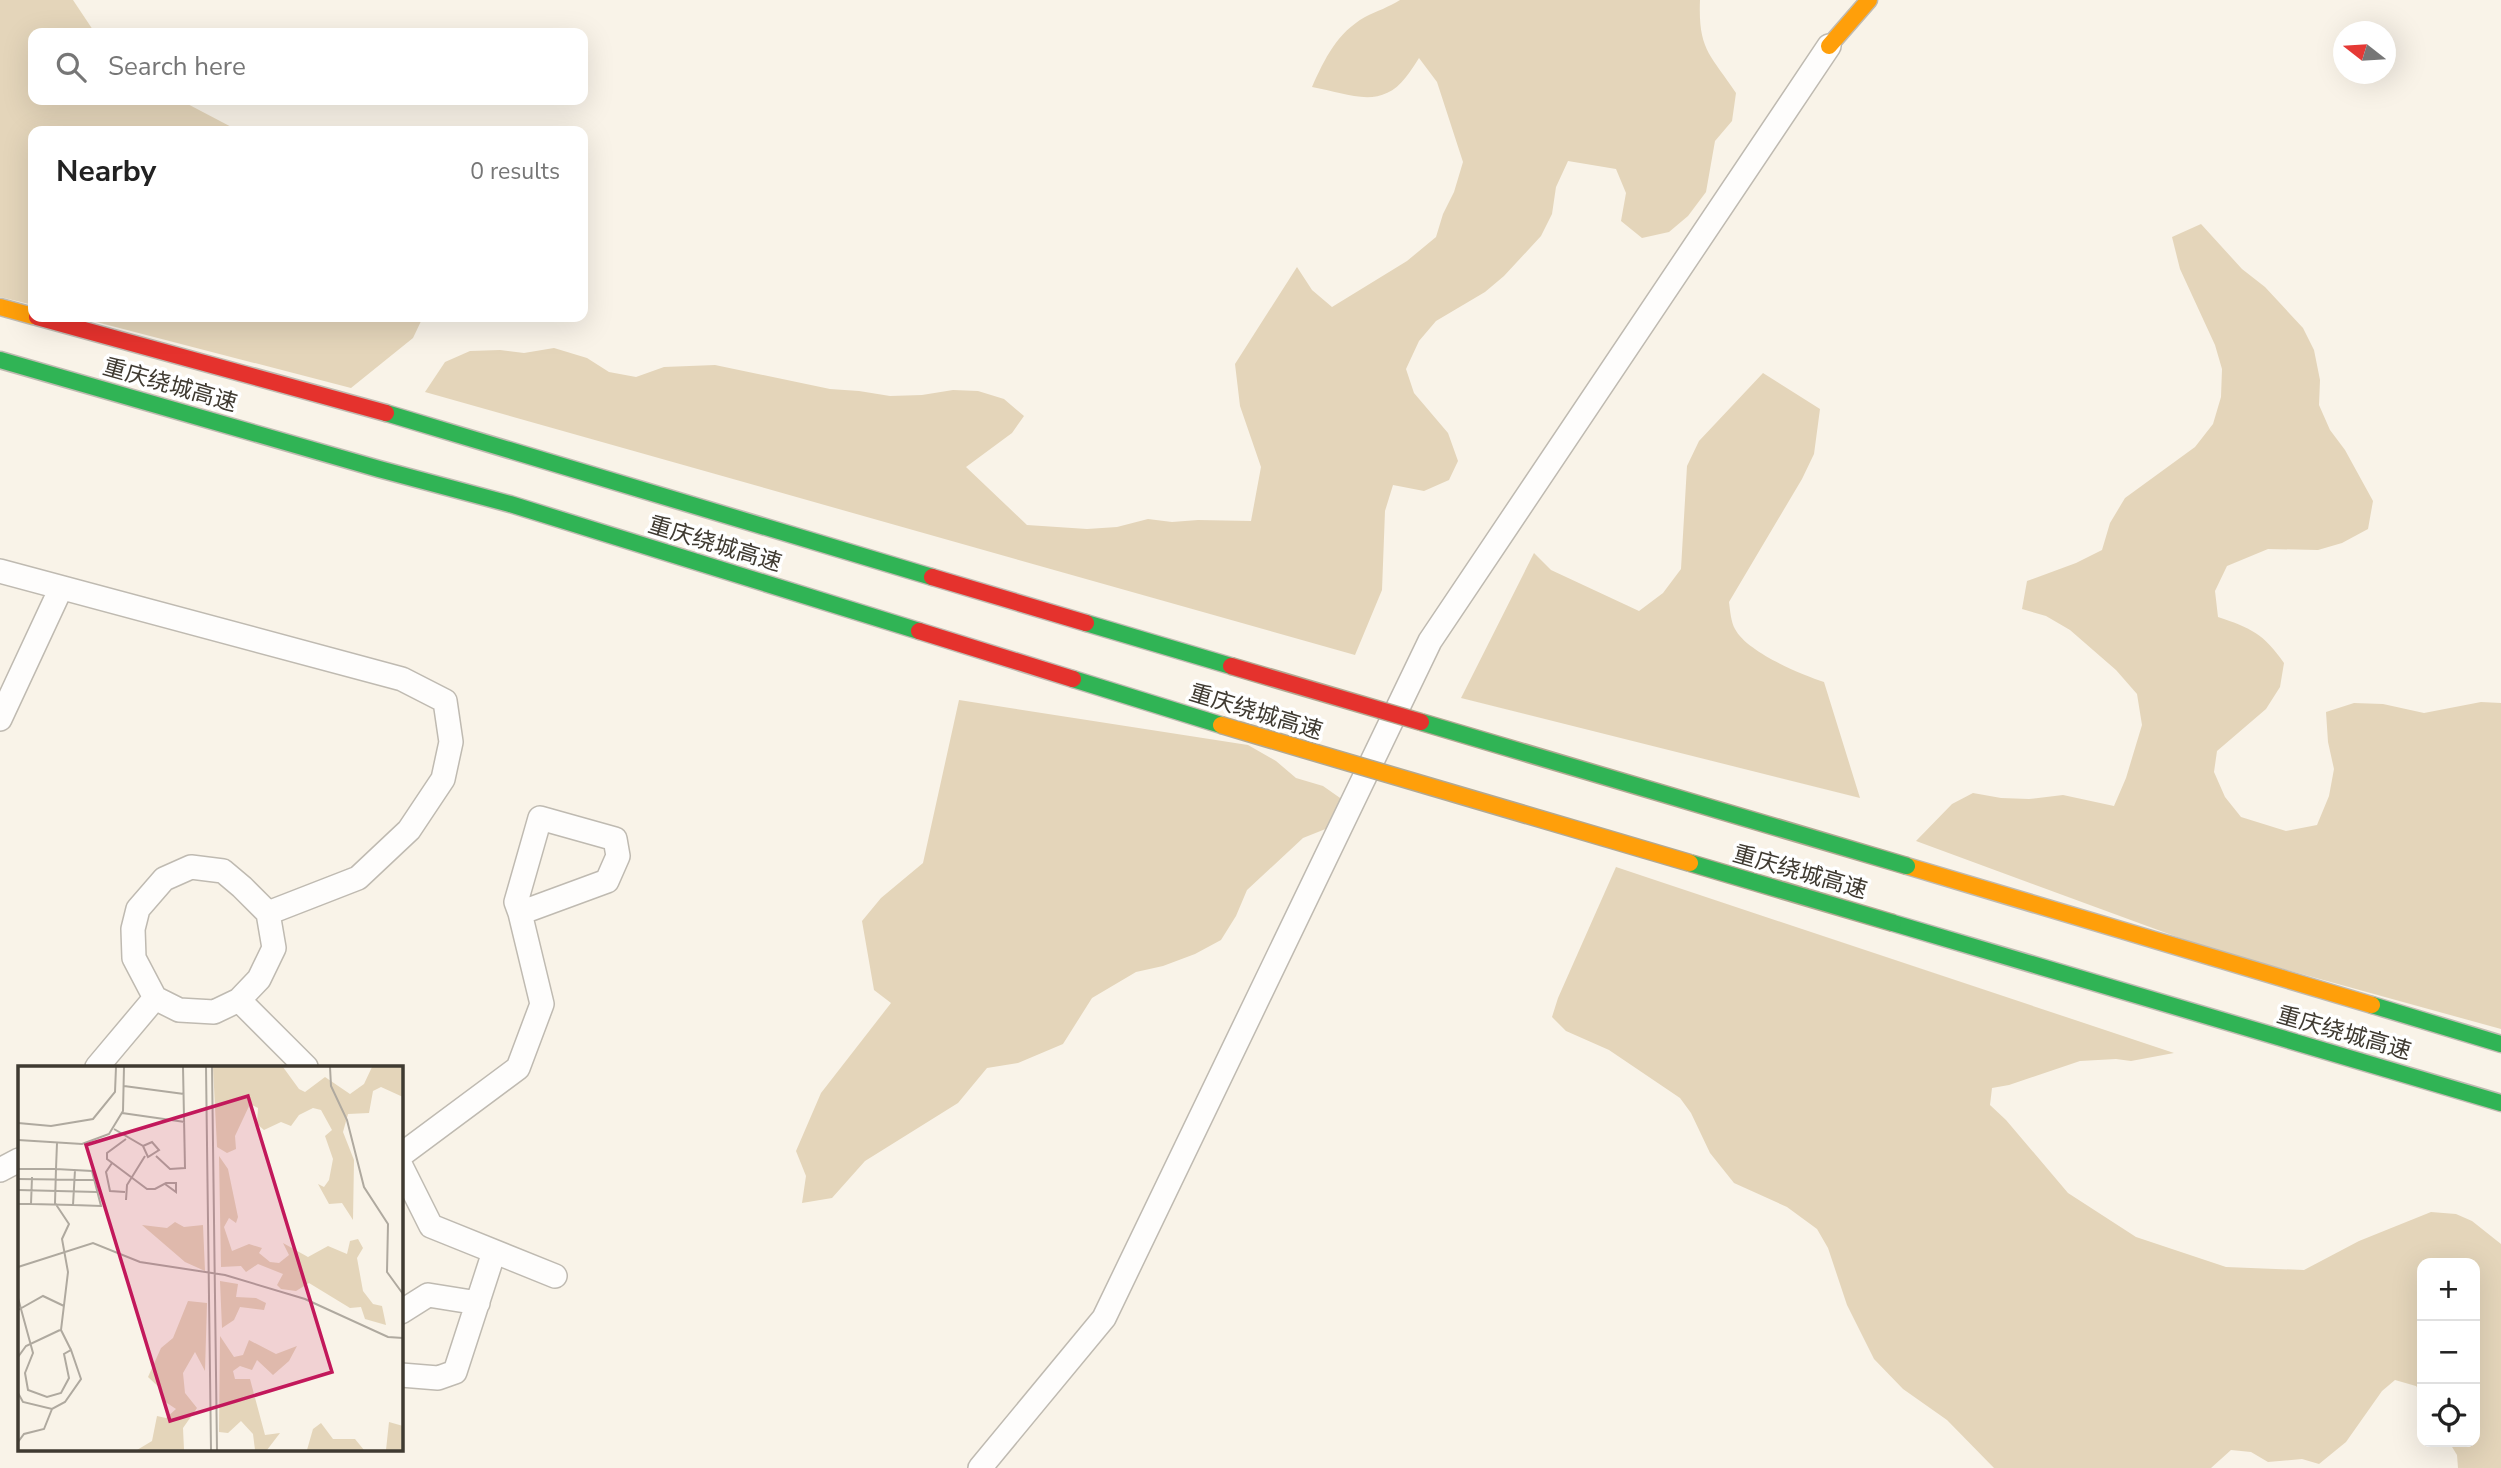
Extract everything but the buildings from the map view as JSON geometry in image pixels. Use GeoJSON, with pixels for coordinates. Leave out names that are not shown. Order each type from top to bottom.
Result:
{"type":"FeatureCollection","features":[{"type":"Feature","properties":{"kind":"main road"},"geometry":{"type":"LineString","coordinates":[[1829,46],[1870,0]]}},
{"type":"Feature","properties":{"kind":"main road","name":"重庆绕城高速"},"geometry":{"type":"LineString","coordinates":[[0,307],[28,314]]}},
{"type":"Feature","properties":{"kind":"main road","name":"重庆绕城高速"},"geometry":{"type":"LineString","coordinates":[[57,322],[410,420],[2501,1044]]}},
{"type":"Feature","properties":{"kind":"main road","name":"重庆绕城高速"},"geometry":{"type":"LineString","coordinates":[[0,360],[510,504],[1221,725],[2501,1103]]}},
{"type":"Feature","properties":{"kind":"street"},"geometry":{"type":"LineString","coordinates":[[980,1468],[1104,1318],[1430,641],[1829,46]]}},
{"type":"Feature","properties":{"kind":"street"},"geometry":{"type":"LineString","coordinates":[[0,571],[402,679],[445,701],[451,742],[443,779],[410,830],[358,878],[268,912]]}},
{"type":"Feature","properties":{"kind":"street"},"geometry":{"type":"LineString","coordinates":[[0,719],[61,588]]}},
{"type":"Feature","properties":{"kind":"street"},"geometry":{"type":"LineString","coordinates":[[402,1154],[518,1068],[542,1004],[516,902],[540,818],[615,839],[618,856],[607,881],[520,913]]}},
{"type":"Feature","properties":{"kind":"street"},"geometry":{"type":"LineString","coordinates":[[191,867],[223,872],[268,912],[274,948],[259,979],[239,1000],[214,1012],[179,1010],[155,998],[134,958],[134,929],[138,909],[164,879],[191,867]]}},
{"type":"Feature","properties":{"kind":"street"},"geometry":{"type":"LineString","coordinates":[[98,1066],[155,998]]}},
{"type":"Feature","properties":{"kind":"street"},"geometry":{"type":"LineString","coordinates":[[239,1000],[305,1066]]}},
{"type":"Feature","properties":{"kind":"street"},"geometry":{"type":"LineString","coordinates":[[0,1170],[18,1161]]}},
{"type":"Feature","properties":{"kind":"street"},"geometry":{"type":"LineString","coordinates":[[402,1168],[431,1226],[555,1276]]}},
{"type":"Feature","properties":{"kind":"street"},"geometry":{"type":"LineString","coordinates":[[402,1375],[438,1378],[455,1372],[492,1258]]}},
{"type":"Feature","properties":{"kind":"street"},"geometry":{"type":"LineString","coordinates":[[402,1311],[428,1295],[478,1303]]}},
{"type":"Feature","properties":{"kind":"shaded area"},"geometry":{"type":"Polygon","coordinates":[[[0,0],[73,0],[92,28],[28,28],[28,105],[190,105],[229,126],[28,126],[28,304],[0,297],[0,0]]]}},
{"type":"Feature","properties":{"kind":"shaded area"},"geometry":{"type":"Polygon","coordinates":[[[1400,0],[1700,0],[1704,41],[1713,60],[1736,93],[1732,121],[1715,141],[1706,192],[1688,216],[1669,232],[1642,238],[1621,221],[1626,193],[1616,169],[1568,161],[1556,187],[1552,214],[1541,236],[1504,276],[1485,292],[1436,321],[1419,341],[1406,369],[1414,393],[1448,433],[1458,461],[1449,480],[1424,491],[1393,485],[1385,511],[1382,590],[1355,655],[425,392],[445,362],[470,351],[500,350],[524,353],[554,348],[587,358],[609,372],[636,377],[664,367],[715,365],[830,389],[890,396],[953,390],[978,391],[1004,399],[1024,416],[1012,433],[966,467],[1027,525],[1087,529],[1117,527],[1148,519],[1172,522],[1251,521],[1261,467],[1240,406],[1235,364],[1297,267],[1312,290],[1332,307],[1407,261],[1436,237],[1463,162],[1437,82],[1419,58],[1396,87],[1374,97],[1312,87],[1327,56],[1355,23],[1400,0]]]}},
{"type":"Feature","properties":{"kind":"shaded area"},"geometry":{"type":"Polygon","coordinates":[[[2201,224],[2242,269],[2265,287],[2303,328],[2314,350],[2320,380],[2319,405],[2330,430],[2345,450],[2373,501],[2368,529],[2342,543],[2318,550],[2268,549],[2227,566],[2215,591],[2218,617],[2256,633],[2284,663],[2280,687],[2266,709],[2217,751],[2214,772],[2225,797],[2241,817],[2286,831],[2317,825],[2329,796],[2334,769],[2328,742],[2326,712],[2354,703],[2383,704],[2424,713],[2481,702],[2501,703],[2501,1029],[2207,948],[1916,841],[1952,804],[1973,793],[2029,799],[2063,795],[2114,806],[2126,778],[2142,725],[2137,694],[2116,670],[2070,630],[2046,616],[2022,609],[2027,581],[2102,550],[2110,523],[2125,498],[2195,447],[2213,424],[2221,397],[2222,369],[2215,345],[2180,269],[2172,237],[2201,224]]]}},
{"type":"Feature","properties":{"kind":"shaded area"},"geometry":{"type":"Polygon","coordinates":[[[96,322],[421,322],[413,338],[351,388],[96,322]]]}},
{"type":"Feature","properties":{"kind":"shaded area"},"geometry":{"type":"Polygon","coordinates":[[[1763,373],[1820,409],[1814,454],[1729,602],[1732,619],[1741,638],[1762,654],[1824,682],[1860,798],[1461,698],[1534,553],[1551,570],[1639,611],[1663,593],[1681,569],[1687,466],[1699,441],[1763,373]]]}},
{"type":"Feature","properties":{"kind":"shaded area"},"geometry":{"type":"Polygon","coordinates":[[[959,700],[1248,745],[1276,761],[1296,778],[1323,786],[1343,800],[1328,828],[1303,838],[1247,890],[1236,916],[1221,940],[1195,954],[1163,966],[1136,972],[1092,998],[1063,1044],[1018,1063],[987,1068],[958,1103],[865,1161],[832,1198],[802,1203],[806,1176],[796,1151],[821,1093],[891,1003],[874,990],[862,921],[881,898],[923,863],[959,700]]]}},
{"type":"Feature","properties":{"kind":"shaded area"},"geometry":{"type":"Polygon","coordinates":[[[1616,867],[2174,1053],[2131,1061],[2080,1061],[2009,1085],[1992,1088],[1990,1105],[2068,1193],[2136,1237],[2226,1267],[2304,1270],[2359,1241],[2431,1212],[2456,1214],[2472,1221],[2501,1244],[2501,1468],[2458,1468],[2457,1455],[2452,1447],[2480,1447],[2480,1258],[2417,1258],[2417,1387],[2395,1380],[2382,1391],[2346,1442],[2319,1464],[2302,1459],[2268,1462],[2251,1452],[2231,1450],[2211,1468],[1994,1468],[1947,1420],[1903,1389],[1874,1359],[1847,1305],[1828,1248],[1817,1229],[1787,1207],[1734,1183],[1710,1153],[1691,1113],[1680,1098],[1609,1050],[1566,1031],[1552,1017],[1616,867]]]}},
{"type":"Feature","properties":{"kind":"traffic: fast"},"geometry":{"type":"LineString","coordinates":[[0,360],[510,504],[919,631]]}},
{"type":"Feature","properties":{"kind":"traffic: fast"},"geometry":{"type":"LineString","coordinates":[[386,413],[932,577]]}},
{"type":"Feature","properties":{"kind":"traffic: fast"},"geometry":{"type":"LineString","coordinates":[[1086,623],[1231,666]]}},
{"type":"Feature","properties":{"kind":"traffic: fast"},"geometry":{"type":"LineString","coordinates":[[1073,679],[1221,725]]}},
{"type":"Feature","properties":{"kind":"traffic: fast"},"geometry":{"type":"LineString","coordinates":[[1421,722],[1907,866]]}},
{"type":"Feature","properties":{"kind":"traffic: fast"},"geometry":{"type":"LineString","coordinates":[[1690,863],[1893,923]]}},
{"type":"Feature","properties":{"kind":"traffic: fast"},"geometry":{"type":"LineString","coordinates":[[1893,923],[2501,1103]]}},
{"type":"Feature","properties":{"kind":"traffic: fast"},"geometry":{"type":"LineString","coordinates":[[2372,1005],[2501,1044]]}},
{"type":"Feature","properties":{"kind":"traffic: slow"},"geometry":{"type":"LineString","coordinates":[[1829,46],[1869,0]]}},
{"type":"Feature","properties":{"kind":"traffic: slow"},"geometry":{"type":"LineString","coordinates":[[0,307],[28,315]]}},
{"type":"Feature","properties":{"kind":"traffic: slow"},"geometry":{"type":"LineString","coordinates":[[1221,725],[1690,863]]}},
{"type":"Feature","properties":{"kind":"traffic: slow"},"geometry":{"type":"LineString","coordinates":[[1907,866],[2372,1005]]}},
{"type":"Feature","properties":{"kind":"traffic: jam"},"geometry":{"type":"LineString","coordinates":[[55,322],[386,413]]}},
{"type":"Feature","properties":{"kind":"traffic: jam"},"geometry":{"type":"LineString","coordinates":[[932,577],[1086,623]]}},
{"type":"Feature","properties":{"kind":"traffic: jam"},"geometry":{"type":"LineString","coordinates":[[919,631],[1073,679]]}},
{"type":"Feature","properties":{"kind":"traffic: jam"},"geometry":{"type":"LineString","coordinates":[[1231,666],[1421,722]]}}]}
